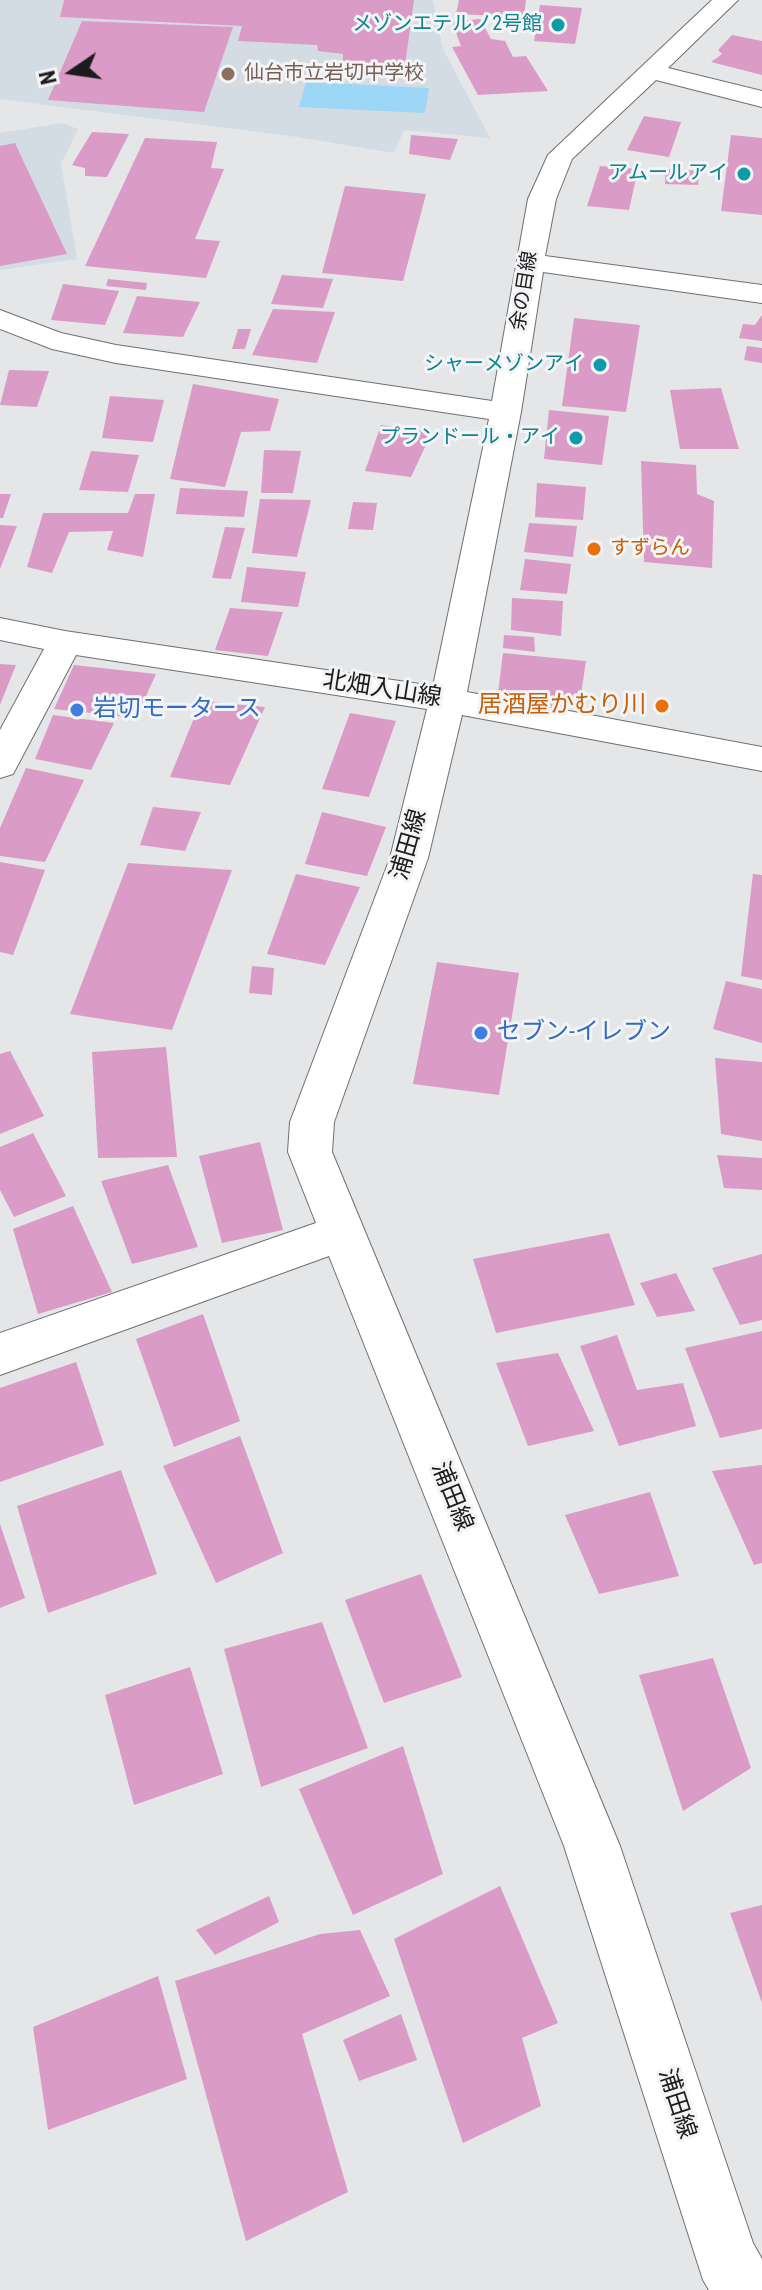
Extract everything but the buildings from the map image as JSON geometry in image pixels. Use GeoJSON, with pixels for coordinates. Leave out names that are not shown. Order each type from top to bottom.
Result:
{"type":"FeatureCollection","features":[{"type":"Feature","properties":{"kind":"street","name":"余の目線"},"geometry":{"type":"LineString","coordinates":[[446,700],[506,412],[542,199],[561,155],[653,71],[714,2]]}},
{"type":"Feature","properties":{"kind":"street"},"geometry":{"type":"LineString","coordinates":[[653,71],[762,99]]}},
{"type":"Feature","properties":{"kind":"street"},"geometry":{"type":"LineString","coordinates":[[530,262],[762,294]]}},
{"type":"Feature","properties":{"kind":"street"},"geometry":{"type":"LineString","coordinates":[[0,319],[52,340],[116,354],[506,412]]}},
{"type":"Feature","properties":{"kind":"street","name":"北畑入山線"},"geometry":{"type":"LineString","coordinates":[[0,629],[65,642],[446,700],[762,759]]}},
{"type":"Feature","properties":{"kind":"street"},"geometry":{"type":"LineString","coordinates":[[0,765],[65,642]]}},
{"type":"Feature","properties":{"kind":"street","name":"浦田線"},"geometry":{"type":"LineString","coordinates":[[446,700],[409,858],[312,1122],[310,1152],[592,1846],[726,2257],[744,2290]]}},
{"type":"Feature","properties":{"kind":"street"},"geometry":{"type":"LineString","coordinates":[[0,1354],[344,1232]]}},
{"type":"Feature","properties":{"kind":"shaded area","name":"仙台市立岩切中学校"},"geometry":{"type":"Polygon","coordinates":[[[0,0],[433,0],[443,49],[490,138],[404,130],[394,153],[297,137],[0,99],[0,0]]]}},
{"type":"Feature","properties":{"kind":"shaded area"},"geometry":{"type":"Polygon","coordinates":[[[62,123],[78,129],[61,164],[77,259],[0,270],[0,133],[62,123]]]}},
{"type":"Feature","properties":{"kind":"water"},"geometry":{"type":"Polygon","coordinates":[[[306,82],[429,88],[425,113],[299,107],[306,82]]]}},
{"type":"Feature","properties":{"kind":"place","name":"メゾンエテルノ2号館"},"geometry":{"type":"Point","coordinates":[558,25]}},
{"type":"Feature","properties":{"kind":"place","name":"仙台市立岩切中学校"},"geometry":{"type":"Point","coordinates":[228,74]}},
{"type":"Feature","properties":{"kind":"place","name":"アムールアイ"},"geometry":{"type":"Point","coordinates":[744,174]}},
{"type":"Feature","properties":{"kind":"place","name":"シャーメゾンアイ"},"geometry":{"type":"Point","coordinates":[600,365]}},
{"type":"Feature","properties":{"kind":"place","name":"プランドール・アイ"},"geometry":{"type":"Point","coordinates":[576,438]}},
{"type":"Feature","properties":{"kind":"place","name":"すずらん"},"geometry":{"type":"Point","coordinates":[594,549]}},
{"type":"Feature","properties":{"kind":"place","name":"居酒屋かむり川"},"geometry":{"type":"Point","coordinates":[662,706]}},
{"type":"Feature","properties":{"kind":"place","name":"岩切モータース"},"geometry":{"type":"Point","coordinates":[77,710]}},
{"type":"Feature","properties":{"kind":"place","name":"セブン-イレブン"},"geometry":{"type":"Point","coordinates":[481,1033]}}]}
